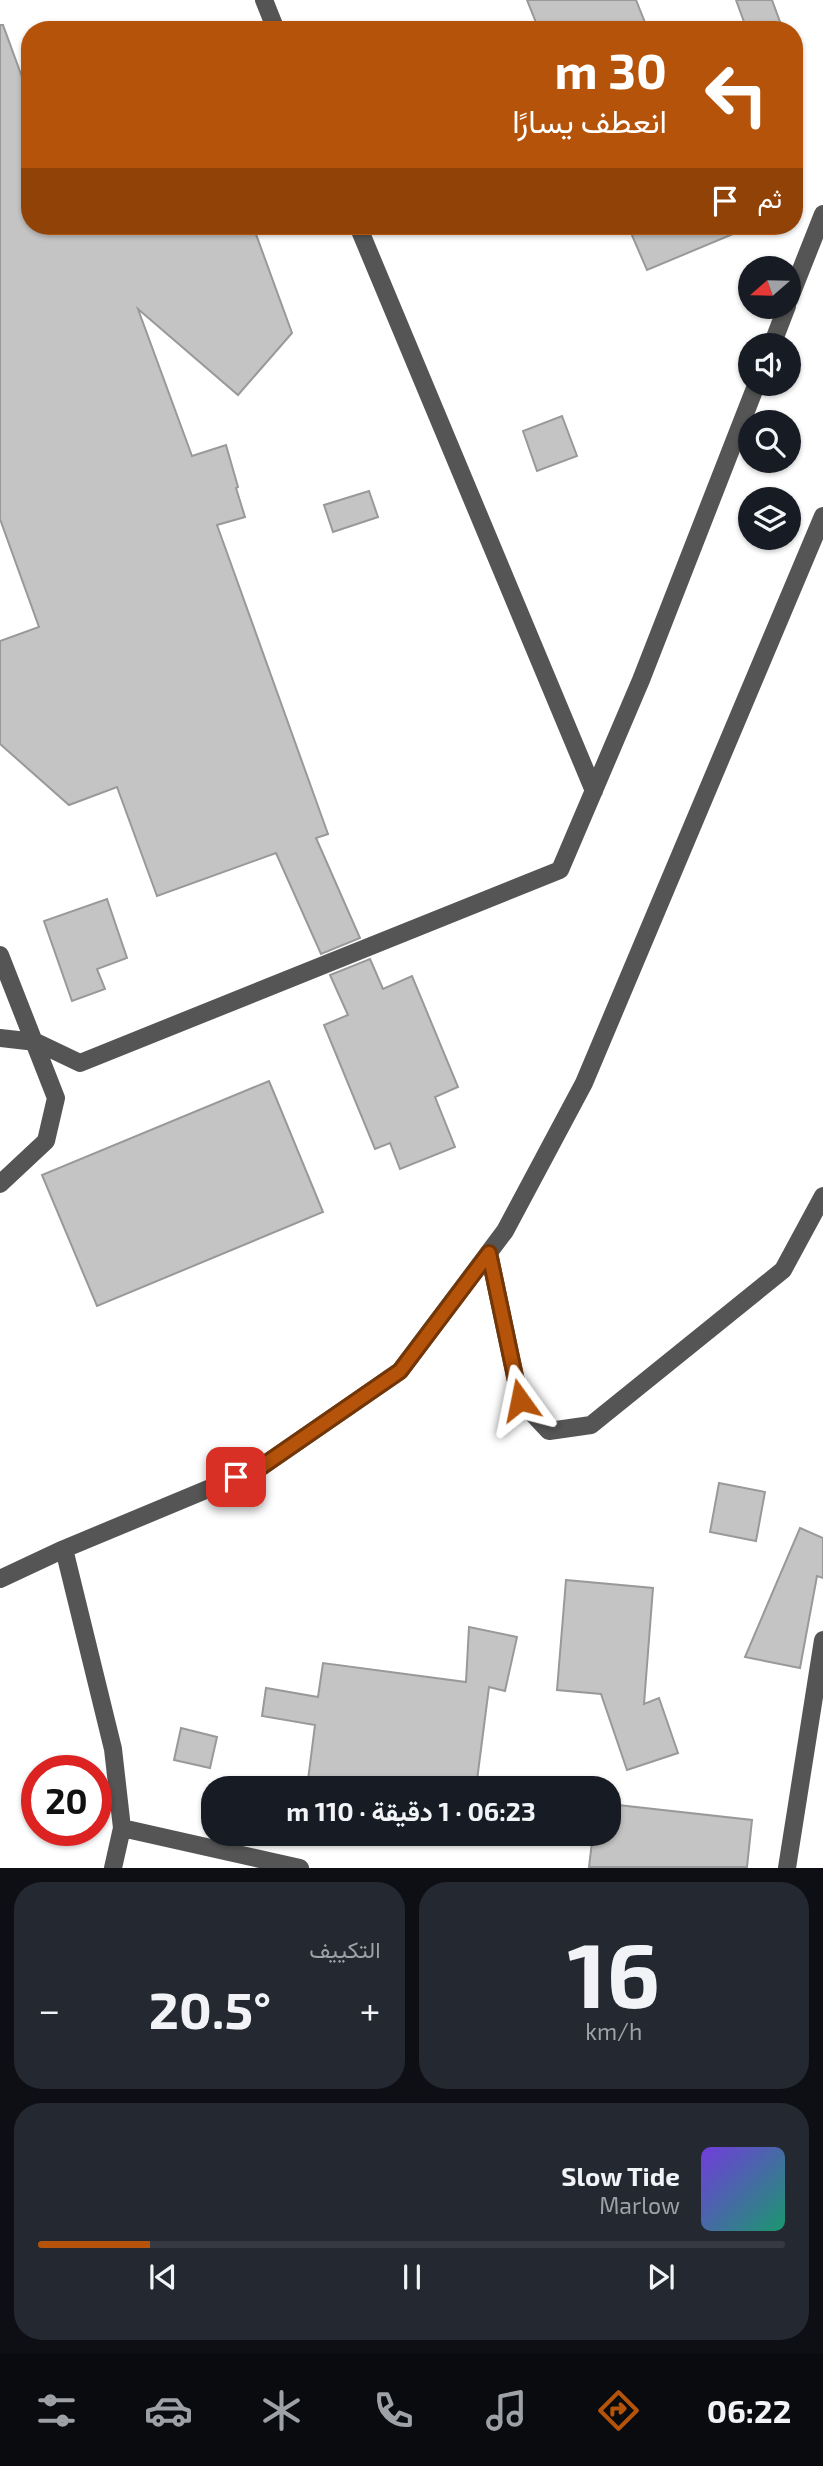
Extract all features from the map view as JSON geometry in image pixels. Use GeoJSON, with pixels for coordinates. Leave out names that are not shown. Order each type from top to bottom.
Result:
{"type":"FeatureCollection","features":[{"type":"Feature","properties":{"kind":"lane"},"geometry":{"type":"LineString","coordinates":[[264,0],[272,21]]}},
{"type":"Feature","properties":{"kind":"lane"},"geometry":{"type":"LineString","coordinates":[[802,267],[823,214]]}},
{"type":"Feature","properties":{"kind":"lane"},"geometry":{"type":"LineString","coordinates":[[362,235],[594,791]]}},
{"type":"Feature","properties":{"kind":"lane"},"geometry":{"type":"LineString","coordinates":[[0,1038],[36,1042],[80,1063],[560,870],[641,680],[752,396]]}},
{"type":"Feature","properties":{"kind":"lane"},"geometry":{"type":"LineString","coordinates":[[0,1579],[64,1549],[261,1467],[400,1371],[505,1231],[584,1083],[823,516]]}},
{"type":"Feature","properties":{"kind":"lane"},"geometry":{"type":"LineString","coordinates":[[0,955],[56,1098],[46,1141],[0,1184]]}},
{"type":"Feature","properties":{"kind":"lane"},"geometry":{"type":"LineString","coordinates":[[489,1253],[520,1400],[549,1431],[591,1425],[783,1270],[823,1196]]}},
{"type":"Feature","properties":{"kind":"lane"},"geometry":{"type":"LineString","coordinates":[[64,1549],[113,1749],[122,1828],[113,1867]]}},
{"type":"Feature","properties":{"kind":"lane"},"geometry":{"type":"LineString","coordinates":[[787,1867],[823,1640]]}},
{"type":"Feature","properties":{"kind":"lane"},"geometry":{"type":"LineString","coordinates":[[122,1828],[300,1867]]}},
{"type":"Feature","properties":{"kind":"building"},"geometry":{"type":"Polygon","coordinates":[[[527,0],[636,0],[644,21],[535,21],[527,0]]]}},
{"type":"Feature","properties":{"kind":"building"},"geometry":{"type":"Polygon","coordinates":[[[736,0],[772,0],[780,21],[744,21],[736,0]]]}},
{"type":"Feature","properties":{"kind":"building"},"geometry":{"type":"Polygon","coordinates":[[[0,25],[3,25],[21,74],[21,235],[256,235],[292,333],[238,395],[138,309],[192,456],[226,445],[245,517],[217,525],[328,834],[316,838],[360,938],[321,954],[276,853],[157,896],[117,787],[69,805],[0,744],[0,641],[39,627],[0,519],[0,25]]]}},
{"type":"Feature","properties":{"kind":"building"},"geometry":{"type":"Polygon","coordinates":[[[632,235],[731,235],[647,270],[632,235]]]}},
{"type":"Feature","properties":{"kind":"building"},"geometry":{"type":"Polygon","coordinates":[[[562,416],[577,456],[537,471],[523,431],[562,416]]]}},
{"type":"Feature","properties":{"kind":"building"},"geometry":{"type":"Polygon","coordinates":[[[369,491],[378,517],[333,532],[324,505],[369,491]]]}},
{"type":"Feature","properties":{"kind":"building"},"geometry":{"type":"Polygon","coordinates":[[[107,899],[127,958],[97,969],[105,989],[72,1001],[44,921],[107,899]]]}},
{"type":"Feature","properties":{"kind":"building"},"geometry":{"type":"Polygon","coordinates":[[[370,959],[383,989],[412,976],[458,1087],[435,1097],[455,1147],[400,1169],[390,1143],[375,1149],[324,1025],[348,1015],[330,975],[370,959]]]}},
{"type":"Feature","properties":{"kind":"building"},"geometry":{"type":"Polygon","coordinates":[[[269,1081],[323,1212],[97,1306],[42,1175],[269,1081]]]}},
{"type":"Feature","properties":{"kind":"building"},"geometry":{"type":"Polygon","coordinates":[[[719,1483],[765,1492],[756,1541],[710,1532],[719,1483]]]}},
{"type":"Feature","properties":{"kind":"building"},"geometry":{"type":"Polygon","coordinates":[[[800,1528],[823,1538],[823,1578],[817,1576],[800,1668],[745,1657],[800,1528]]]}},
{"type":"Feature","properties":{"kind":"building"},"geometry":{"type":"Polygon","coordinates":[[[566,1580],[653,1588],[644,1704],[659,1698],[678,1753],[627,1770],[601,1694],[557,1690],[566,1580]]]}},
{"type":"Feature","properties":{"kind":"building"},"geometry":{"type":"Polygon","coordinates":[[[469,1627],[517,1637],[505,1691],[489,1687],[478,1776],[309,1776],[315,1725],[262,1716],[266,1688],[318,1697],[323,1663],[466,1682],[469,1627]]]}},
{"type":"Feature","properties":{"kind":"building"},"geometry":{"type":"Polygon","coordinates":[[[181,1728],[217,1737],[210,1768],[174,1760],[181,1728]]]}},
{"type":"Feature","properties":{"kind":"building"},"geometry":{"type":"Polygon","coordinates":[[[621,1805],[752,1820],[747,1867],[589,1867],[592,1846],[621,1846],[621,1805]]]}},
{"type":"Feature","properties":{"kind":"route"},"geometry":{"type":"LineString","coordinates":[[236,1477],[261,1467],[400,1371],[489,1253],[520,1400]]}}]}
